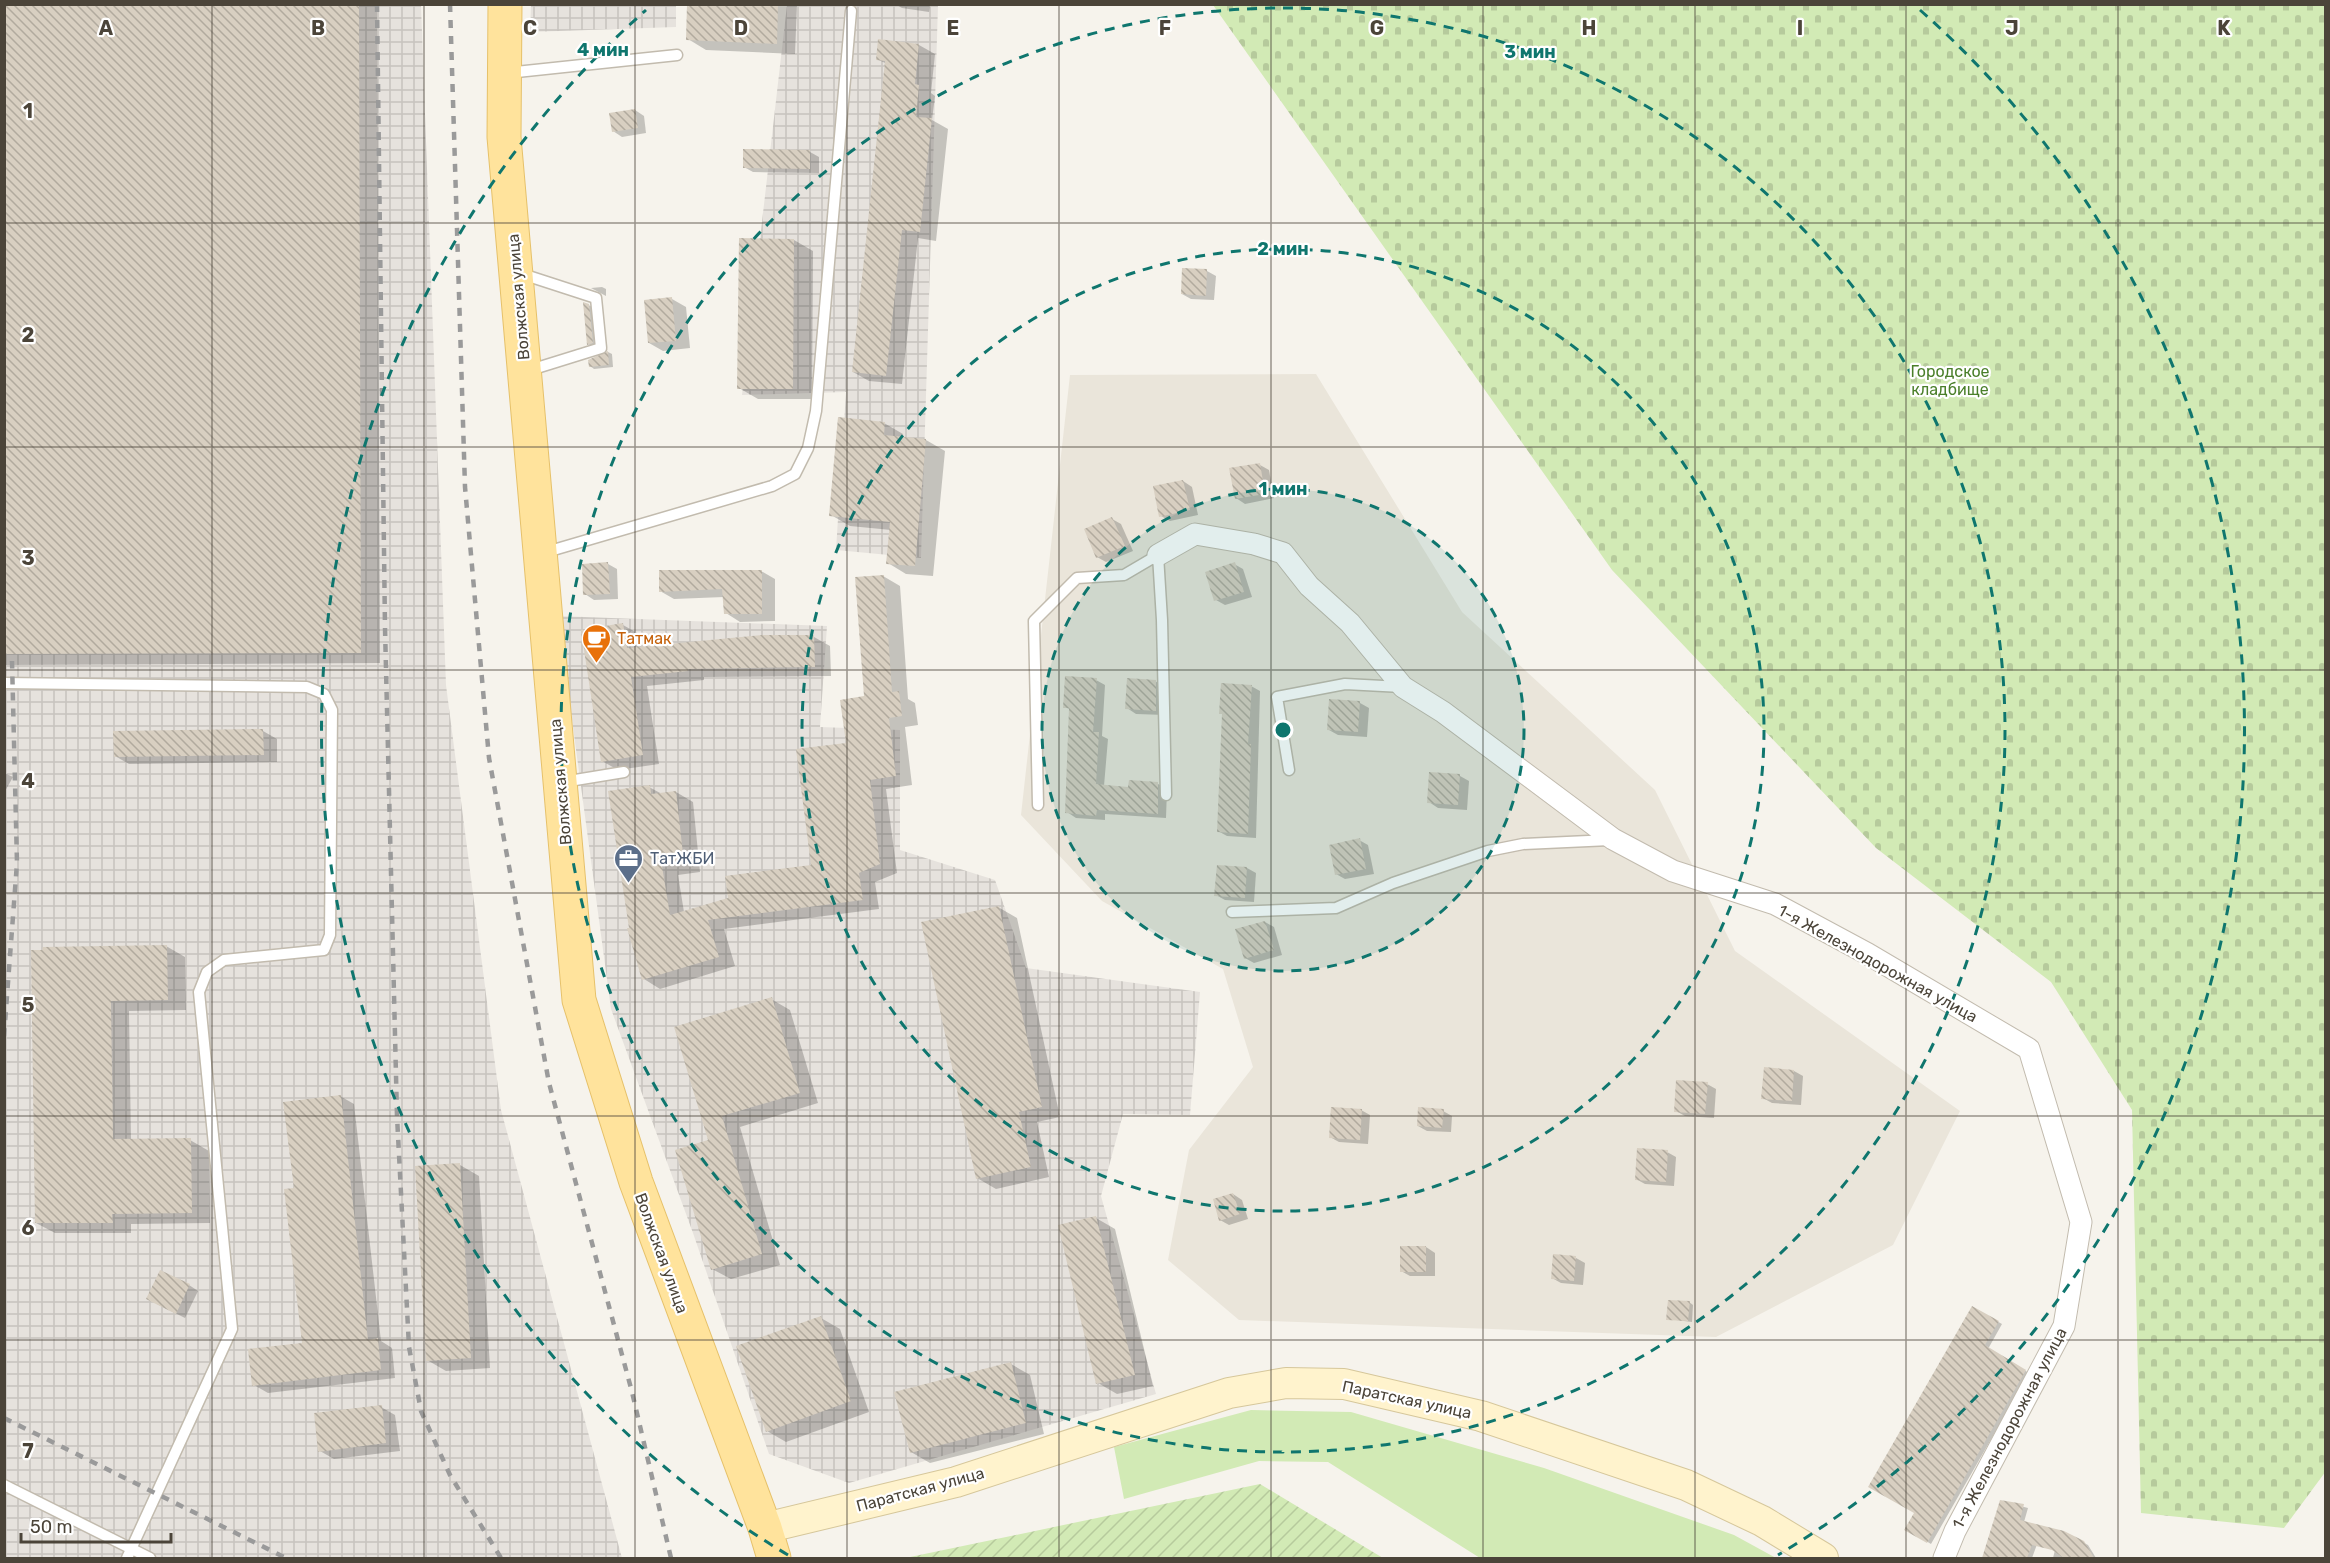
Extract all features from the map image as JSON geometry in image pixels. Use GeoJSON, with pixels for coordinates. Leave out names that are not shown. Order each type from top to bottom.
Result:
{"type":"FeatureCollection","features":[{"type":"Feature","properties":{"kind":"main road","name":"Волжская улица"},"geometry":{"type":"LineString","coordinates":[[505,4],[504,137],[579,1000],[636,1182],[769,1544]]}},
{"type":"Feature","properties":{"kind":"main road","name":"Паратская улица"},"geometry":{"type":"LineString","coordinates":[[769,1544],[1229,1393],[1286,1383],[1344,1384],[1481,1416],[1686,1485],[1762,1521],[1823,1558]]}},
{"type":"Feature","properties":{"kind":"street","name":"1-я Железнодорожная улица"},"geometry":{"type":"LineString","coordinates":[[1158,555],[1195,534],[1254,544],[1283,553],[1309,586],[1350,623],[1403,687],[1443,712],[1613,839],[1673,871],[1775,904],[1868,954],[2029,1049],[2081,1222],[2064,1326],[1955,1531],[1944,1558]]}},
{"type":"Feature","properties":{"kind":"lane"},"geometry":{"type":"LineString","coordinates":[[540,554],[772,486],[795,474],[808,448],[816,411],[850,11]]}},
{"type":"Feature","properties":{"kind":"lane"},"geometry":{"type":"LineString","coordinates":[[504,73],[677,55]]}},
{"type":"Feature","properties":{"kind":"lane"},"geometry":{"type":"LineString","coordinates":[[515,271],[596,298],[601,348],[524,372]]}},
{"type":"Feature","properties":{"kind":"lane"},"geometry":{"type":"LineString","coordinates":[[1038,805],[1035,621],[1077,578],[1124,575],[1158,555],[1162,620],[1166,795]]}},
{"type":"Feature","properties":{"kind":"lane"},"geometry":{"type":"LineString","coordinates":[[4,683],[307,687],[324,694],[332,710],[330,935],[324,950],[224,960],[207,972],[199,992],[232,1329],[129,1554]]}},
{"type":"Feature","properties":{"kind":"lane"},"geometry":{"type":"LineString","coordinates":[[1289,770],[1277,697],[1345,684],[1403,687]]}},
{"type":"Feature","properties":{"kind":"lane"},"geometry":{"type":"LineString","coordinates":[[560,782],[624,772]]}},
{"type":"Feature","properties":{"kind":"lane"},"geometry":{"type":"LineString","coordinates":[[1232,912],[1336,908],[1394,883],[1488,851],[1523,844],[1613,839]]}},
{"type":"Feature","properties":{"kind":"lane"},"geometry":{"type":"LineString","coordinates":[[4,1485],[129,1554],[150,1558]]}},
{"type":"Feature","properties":{"kind":"shaded area"},"geometry":{"type":"Polygon","coordinates":[[[5,5],[421,5],[446,685],[501,1110],[622,1558],[5,1558],[5,5]]]}},
{"type":"Feature","properties":{"kind":"shaded area"},"geometry":{"type":"Polygon","coordinates":[[[531,5],[676,5],[676,27],[530,32],[531,5]]]}},
{"type":"Feature","properties":{"kind":"shaded area"},"geometry":{"type":"Polygon","coordinates":[[[787,5],[938,5],[921,558],[836,550],[846,392],[742,395],[787,5]]]}},
{"type":"Feature","properties":{"kind":"shaded area"},"geometry":{"type":"Polygon","coordinates":[[[1316,374],[1462,612],[1655,790],[1735,951],[1960,1111],[1893,1245],[1716,1337],[1239,1320],[1168,1260],[1189,1150],[1253,1067],[1223,969],[1102,901],[1021,815],[1070,375],[1316,374]]]}},
{"type":"Feature","properties":{"kind":"shaded area"},"geometry":{"type":"Polygon","coordinates":[[[558,616],[827,626],[820,727],[900,730],[900,850],[995,880],[1026,968],[1200,992],[1190,1115],[1123,1114],[1101,1196],[1156,1394],[849,1483],[769,1454],[693,1233],[611,1009],[558,616]]]}},
{"type":"Feature","properties":{"kind":"green space","name":"Городское кладбище"},"geometry":{"type":"Polygon","coordinates":[[[1213,5],[2325,5],[2326,1471],[2284,1528],[2141,1513],[2132,1110],[2051,982],[1876,848],[1612,570],[1213,5]]]}},
{"type":"Feature","properties":{"kind":"green space"},"geometry":{"type":"Polygon","coordinates":[[[1251,1410],[1351,1412],[1544,1468],[1734,1535],[1776,1558],[1480,1558],[1328,1462],[1259,1461],[1124,1499],[1114,1447],[1251,1410]]]}},
{"type":"Feature","properties":{"kind":"green space"},"geometry":{"type":"Polygon","coordinates":[[[1260,1484],[1383,1558],[909,1558],[910,1557],[1260,1484]]]}},
{"type":"Feature","properties":{"kind":"building"},"geometry":{"type":"Polygon","coordinates":[[[4,4],[359,4],[361,653],[4,654],[4,4]]]}},
{"type":"Feature","properties":{"kind":"building"},"geometry":{"type":"Polygon","coordinates":[[[687,4],[778,4],[777,44],[686,40],[687,4]]]}},
{"type":"Feature","properties":{"kind":"building"},"geometry":{"type":"Polygon","coordinates":[[[878,39],[919,44],[915,84],[919,85],[916,117],[932,118],[920,232],[902,230],[886,376],[852,372],[885,61],[876,60],[878,39]]]}},
{"type":"Feature","properties":{"kind":"building"},"geometry":{"type":"Polygon","coordinates":[[[635,109],[638,128],[612,132],[609,113],[635,109]]]}},
{"type":"Feature","properties":{"kind":"building"},"geometry":{"type":"Polygon","coordinates":[[[743,149],[810,150],[810,169],[743,168],[743,149]]]}},
{"type":"Feature","properties":{"kind":"building"},"geometry":{"type":"Polygon","coordinates":[[[739,238],[794,239],[793,389],[737,389],[739,238]]]}},
{"type":"Feature","properties":{"kind":"building"},"geometry":{"type":"Polygon","coordinates":[[[1182,268],[1207,269],[1206,296],[1181,294],[1182,268]]]}},
{"type":"Feature","properties":{"kind":"building"},"geometry":{"type":"Polygon","coordinates":[[[672,297],[676,341],[648,343],[644,300],[672,297]]]}},
{"type":"Feature","properties":{"kind":"building"},"geometry":{"type":"Polygon","coordinates":[[[583,302],[589,304],[593,343],[587,345],[583,302]]]}},
{"type":"Feature","properties":{"kind":"building"},"geometry":{"type":"Polygon","coordinates":[[[608,351],[609,365],[589,367],[588,360],[608,351]]]}},
{"type":"Feature","properties":{"kind":"building"},"geometry":{"type":"Polygon","coordinates":[[[838,417],[885,422],[884,435],[926,439],[915,566],[886,564],[890,522],[829,516],[838,417]]]}},
{"type":"Feature","properties":{"kind":"building"},"geometry":{"type":"Polygon","coordinates":[[[1260,463],[1265,494],[1235,499],[1229,468],[1260,463]]]}},
{"type":"Feature","properties":{"kind":"building"},"geometry":{"type":"Polygon","coordinates":[[[1183,480],[1190,510],[1159,517],[1153,486],[1183,480]]]}},
{"type":"Feature","properties":{"kind":"building"},"geometry":{"type":"Polygon","coordinates":[[[1112,517],[1125,546],[1096,558],[1084,529],[1112,517]]]}},
{"type":"Feature","properties":{"kind":"building"},"geometry":{"type":"Polygon","coordinates":[[[608,562],[610,594],[583,595],[582,564],[608,562]]]}},
{"type":"Feature","properties":{"kind":"building"},"geometry":{"type":"Polygon","coordinates":[[[1235,562],[1244,592],[1214,601],[1205,572],[1235,562]]]}},
{"type":"Feature","properties":{"kind":"building"},"geometry":{"type":"Polygon","coordinates":[[[659,570],[762,570],[762,614],[724,614],[722,589],[659,592],[659,570]]]}},
{"type":"Feature","properties":{"kind":"building"},"geometry":{"type":"Polygon","coordinates":[[[884,575],[892,692],[899,691],[902,716],[889,718],[896,776],[870,780],[880,864],[859,873],[863,900],[708,920],[719,957],[642,980],[627,928],[629,928],[608,791],[650,785],[651,794],[676,791],[684,863],[662,866],[670,915],[728,898],[725,876],[811,865],[796,749],[846,743],[840,700],[864,696],[855,577],[884,575]]]}},
{"type":"Feature","properties":{"kind":"building"},"geometry":{"type":"Polygon","coordinates":[[[623,623],[627,648],[762,635],[814,635],[815,667],[688,669],[688,671],[631,677],[643,755],[601,762],[581,630],[623,623]]]}},
{"type":"Feature","properties":{"kind":"building"},"geometry":{"type":"Polygon","coordinates":[[[1065,676],[1097,678],[1093,732],[1099,732],[1096,784],[1128,787],[1129,780],[1158,782],[1158,814],[1097,810],[1096,816],[1065,813],[1069,708],[1063,708],[1065,676]]]}},
{"type":"Feature","properties":{"kind":"building"},"geometry":{"type":"Polygon","coordinates":[[[1127,678],[1156,680],[1156,711],[1125,709],[1127,678]]]}},
{"type":"Feature","properties":{"kind":"building"},"geometry":{"type":"Polygon","coordinates":[[[1221,683],[1252,685],[1248,744],[1251,744],[1248,834],[1217,832],[1222,714],[1219,714],[1221,683]]]}},
{"type":"Feature","properties":{"kind":"building"},"geometry":{"type":"Polygon","coordinates":[[[1329,699],[1360,701],[1358,732],[1327,730],[1329,699]]]}},
{"type":"Feature","properties":{"kind":"building"},"geometry":{"type":"Polygon","coordinates":[[[263,729],[264,755],[114,757],[113,731],[263,729]]]}},
{"type":"Feature","properties":{"kind":"building"},"geometry":{"type":"Polygon","coordinates":[[[1429,772],[1460,774],[1458,805],[1427,803],[1429,772]]]}},
{"type":"Feature","properties":{"kind":"building"},"geometry":{"type":"Polygon","coordinates":[[[1360,838],[1366,869],[1335,875],[1329,845],[1360,838]]]}},
{"type":"Feature","properties":{"kind":"building"},"geometry":{"type":"Polygon","coordinates":[[[1217,865],[1247,867],[1245,898],[1214,896],[1217,865]]]}},
{"type":"Feature","properties":{"kind":"building"},"geometry":{"type":"Polygon","coordinates":[[[999,906],[1042,1107],[1019,1112],[1031,1167],[976,1179],[921,922],[999,906]]]}},
{"type":"Feature","properties":{"kind":"building"},"geometry":{"type":"Polygon","coordinates":[[[1265,921],[1274,950],[1244,959],[1235,929],[1265,921]]]}},
{"type":"Feature","properties":{"kind":"building"},"geometry":{"type":"Polygon","coordinates":[[[167,945],[168,1000],[111,1001],[113,1139],[191,1138],[192,1213],[112,1214],[113,1223],[35,1223],[31,950],[42,950],[43,947],[167,945]]]}},
{"type":"Feature","properties":{"kind":"building"},"geometry":{"type":"Polygon","coordinates":[[[772,997],[800,1093],[722,1116],[762,1254],[711,1270],[675,1150],[708,1140],[674,1027],[772,997]]]}},
{"type":"Feature","properties":{"kind":"building"},"geometry":{"type":"Polygon","coordinates":[[[1764,1067],[1794,1070],[1792,1101],[1761,1099],[1764,1067]]]}},
{"type":"Feature","properties":{"kind":"building"},"geometry":{"type":"Polygon","coordinates":[[[1676,1080],[1708,1082],[1705,1114],[1674,1112],[1676,1080]]]}},
{"type":"Feature","properties":{"kind":"building"},"geometry":{"type":"Polygon","coordinates":[[[341,1095],[368,1340],[378,1338],[381,1370],[252,1386],[248,1349],[302,1343],[284,1189],[294,1188],[283,1102],[341,1095]]]}},
{"type":"Feature","properties":{"kind":"building"},"geometry":{"type":"Polygon","coordinates":[[[1331,1107],[1362,1109],[1360,1140],[1329,1138],[1331,1107]]]}},
{"type":"Feature","properties":{"kind":"building"},"geometry":{"type":"Polygon","coordinates":[[[1418,1107],[1444,1109],[1442,1128],[1417,1126],[1418,1107]]]}},
{"type":"Feature","properties":{"kind":"building"},"geometry":{"type":"Polygon","coordinates":[[[1637,1148],[1668,1150],[1666,1182],[1635,1180],[1637,1148]]]}},
{"type":"Feature","properties":{"kind":"building"},"geometry":{"type":"Polygon","coordinates":[[[460,1163],[471,1358],[426,1361],[415,1166],[460,1163]]]}},
{"type":"Feature","properties":{"kind":"building"},"geometry":{"type":"Polygon","coordinates":[[[1233,1193],[1240,1214],[1219,1221],[1213,1199],[1233,1193]]]}},
{"type":"Feature","properties":{"kind":"building"},"geometry":{"type":"Polygon","coordinates":[[[1096,1216],[1135,1375],[1096,1384],[1058,1225],[1096,1216]]]}},
{"type":"Feature","properties":{"kind":"building"},"geometry":{"type":"Polygon","coordinates":[[[1400,1246],[1426,1246],[1426,1272],[1400,1272],[1400,1246]]]}},
{"type":"Feature","properties":{"kind":"building"},"geometry":{"type":"Polygon","coordinates":[[[1553,1254],[1576,1256],[1574,1281],[1551,1279],[1553,1254]]]}},
{"type":"Feature","properties":{"kind":"building"},"geometry":{"type":"Polygon","coordinates":[[[160,1270],[190,1284],[176,1314],[146,1299],[160,1270]]]}},
{"type":"Feature","properties":{"kind":"building"},"geometry":{"type":"Polygon","coordinates":[[[1668,1300],[1690,1301],[1688,1321],[1666,1320],[1668,1300]]]}},
{"type":"Feature","properties":{"kind":"building"},"geometry":{"type":"Polygon","coordinates":[[[1972,1306],[1999,1321],[1985,1345],[2026,1370],[1927,1543],[1904,1530],[1914,1513],[1868,1487],[1972,1306]]]}},
{"type":"Feature","properties":{"kind":"building"},"geometry":{"type":"Polygon","coordinates":[[[821,1316],[851,1401],[766,1432],[736,1346],[821,1316]]]}},
{"type":"Feature","properties":{"kind":"building"},"geometry":{"type":"Polygon","coordinates":[[[1011,1362],[1026,1423],[910,1453],[894,1392],[1011,1362]]]}},
{"type":"Feature","properties":{"kind":"building"},"geometry":{"type":"Polygon","coordinates":[[[382,1405],[386,1443],[318,1452],[314,1413],[382,1405]]]}},
{"type":"Feature","properties":{"kind":"building"},"geometry":{"type":"Polygon","coordinates":[[[2000,1500],[2024,1504],[2020,1520],[2064,1531],[2084,1541],[2094,1558],[2064,1558],[2052,1550],[2032,1545],[2027,1558],[1982,1558],[2000,1500]]]}},
{"type":"Feature","properties":{"kind":"railway"},"geometry":{"type":"LineString","coordinates":[[377,4],[385,628],[397,1116],[409,1347],[421,1411],[450,1475],[501,1558]]}},
{"type":"Feature","properties":{"kind":"railway"},"geometry":{"type":"LineString","coordinates":[[450,4],[465,487],[489,758],[549,1083],[632,1392],[671,1558]]}},
{"type":"Feature","properties":{"kind":"railway"},"geometry":{"type":"LineString","coordinates":[[4,1036],[17,863],[12,661]]}},
{"type":"Feature","properties":{"kind":"railway"},"geometry":{"type":"LineString","coordinates":[[4,1418],[286,1558]]}},
{"type":"Feature","properties":{"kind":"place","name":"Татмак"},"geometry":{"type":"Point","coordinates":[596,664]}},
{"type":"Feature","properties":{"kind":"place","name":"ТатЖБИ"},"geometry":{"type":"Point","coordinates":[629,884]}}]}
